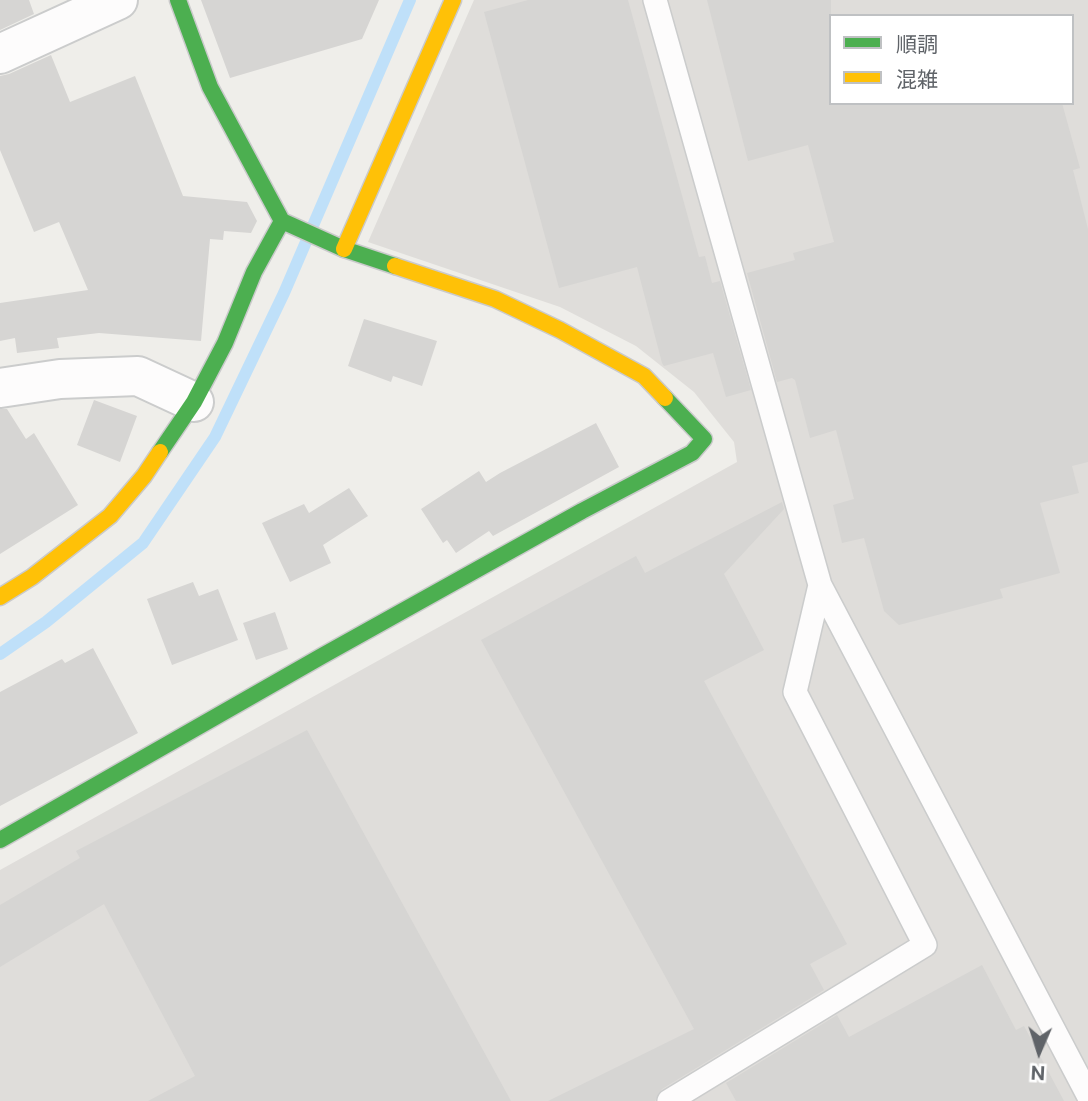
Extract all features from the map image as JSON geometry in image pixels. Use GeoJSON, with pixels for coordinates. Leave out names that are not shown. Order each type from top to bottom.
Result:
{"type":"FeatureCollection","features":[{"type":"Feature","properties":{"kind":"street"},"geometry":{"type":"LineString","coordinates":[[0,54],[118,0]]}},
{"type":"Feature","properties":{"kind":"street"},"geometry":{"type":"LineString","coordinates":[[0,840],[570,517],[692,453],[704,439],[644,376],[561,330],[495,299],[344,249],[282,221],[210,88],[178,0]]}},
{"type":"Feature","properties":{"kind":"street"},"geometry":{"type":"LineString","coordinates":[[344,249],[453,0]]}},
{"type":"Feature","properties":{"kind":"street"},"geometry":{"type":"LineString","coordinates":[[0,597],[32,577],[110,516],[144,476],[194,402],[225,343],[254,272],[282,221]]}},
{"type":"Feature","properties":{"kind":"street"},"geometry":{"type":"LineString","coordinates":[[0,388],[60,379],[138,376],[194,402]]}},
{"type":"Feature","properties":{"kind":"lane"},"geometry":{"type":"LineString","coordinates":[[655,0],[820,585],[1088,1096]]}},
{"type":"Feature","properties":{"kind":"lane"},"geometry":{"type":"LineString","coordinates":[[669,1101],[925,946],[794,692],[820,585]]}},
{"type":"Feature","properties":{"kind":"shaded area"},"geometry":{"type":"Polygon","coordinates":[[[474,0],[1088,0],[1088,1101],[0,1101],[0,870],[737,462],[734,442],[694,392],[636,346],[560,307],[368,242],[474,0]]]}},
{"type":"Feature","properties":{"kind":"building"},"geometry":{"type":"Polygon","coordinates":[[[0,0],[29,0],[34,14],[0,30],[0,0]]]}},
{"type":"Feature","properties":{"kind":"building"},"geometry":{"type":"Polygon","coordinates":[[[201,0],[379,0],[362,39],[230,78],[201,0]]]}},
{"type":"Feature","properties":{"kind":"building"},"geometry":{"type":"Polygon","coordinates":[[[528,0],[628,0],[699,257],[705,256],[712,283],[720,281],[751,390],[726,397],[713,353],[664,366],[637,267],[559,288],[484,12],[528,0]]]}},
{"type":"Feature","properties":{"kind":"building"},"geometry":{"type":"Polygon","coordinates":[[[707,0],[831,0],[829,105],[1063,105],[1080,168],[1073,170],[1088,229],[1088,462],[1072,466],[1079,493],[1040,503],[1060,573],[1000,589],[1003,598],[899,625],[884,611],[864,538],[842,543],[833,505],[854,499],[836,430],[810,438],[795,380],[792,378],[777,382],[747,273],[795,260],[793,253],[834,242],[808,145],[748,161],[707,0]]]}},
{"type":"Feature","properties":{"kind":"building"},"geometry":{"type":"Polygon","coordinates":[[[51,55],[70,102],[135,76],[183,196],[247,202],[257,221],[251,233],[224,231],[223,240],[210,239],[201,341],[99,333],[57,338],[59,348],[17,353],[15,338],[0,341],[0,303],[88,290],[59,222],[34,232],[0,150],[0,76],[51,55]]]}},
{"type":"Feature","properties":{"kind":"building"},"geometry":{"type":"Polygon","coordinates":[[[364,319],[437,341],[422,386],[393,376],[391,382],[348,366],[364,319]]]}},
{"type":"Feature","properties":{"kind":"building"},"geometry":{"type":"Polygon","coordinates":[[[94,400],[137,416],[120,462],[77,445],[94,400]]]}},
{"type":"Feature","properties":{"kind":"building"},"geometry":{"type":"Polygon","coordinates":[[[0,409],[7,409],[26,439],[34,433],[78,505],[0,554],[0,409]]]}},
{"type":"Feature","properties":{"kind":"building"},"geometry":{"type":"Polygon","coordinates":[[[596,423],[619,467],[493,536],[489,531],[456,553],[447,540],[443,543],[421,509],[479,471],[486,482],[596,423]]]}},
{"type":"Feature","properties":{"kind":"building"},"geometry":{"type":"Polygon","coordinates":[[[349,488],[368,516],[323,545],[331,563],[290,582],[262,523],[304,504],[309,513],[349,488]]]}},
{"type":"Feature","properties":{"kind":"building"},"geometry":{"type":"Polygon","coordinates":[[[782,502],[784,509],[724,574],[764,650],[704,681],[847,944],[810,964],[824,990],[662,1089],[655,1101],[548,1101],[694,1029],[481,640],[636,556],[645,573],[782,502]]]}},
{"type":"Feature","properties":{"kind":"building"},"geometry":{"type":"Polygon","coordinates":[[[193,582],[199,596],[218,589],[238,640],[172,665],[147,599],[193,582]]]}},
{"type":"Feature","properties":{"kind":"building"},"geometry":{"type":"Polygon","coordinates":[[[275,612],[288,649],[256,660],[243,623],[275,612]]]}},
{"type":"Feature","properties":{"kind":"building"},"geometry":{"type":"Polygon","coordinates":[[[93,648],[138,733],[0,806],[0,692],[62,659],[65,663],[93,648]]]}},
{"type":"Feature","properties":{"kind":"building"},"geometry":{"type":"Polygon","coordinates":[[[307,730],[511,1101],[148,1101],[195,1076],[104,904],[0,967],[0,905],[80,858],[76,851],[307,730]]]}},
{"type":"Feature","properties":{"kind":"building"},"geometry":{"type":"Polygon","coordinates":[[[982,965],[1016,1030],[1024,1026],[1064,1101],[736,1101],[726,1083],[837,1015],[849,1037],[982,965]]]}},
{"type":"Feature","properties":{"kind":"waterway"},"geometry":{"type":"LineString","coordinates":[[0,654],[46,622],[143,543],[215,437],[284,293],[410,0]]}},
{"type":"Feature","properties":{"kind":"traffic: fast"},"geometry":{"type":"LineString","coordinates":[[178,0],[210,87],[282,221],[344,249],[395,266]]}},
{"type":"Feature","properties":{"kind":"traffic: fast"},"geometry":{"type":"LineString","coordinates":[[160,452],[194,402],[225,343],[254,272],[282,221]]}},
{"type":"Feature","properties":{"kind":"traffic: fast"},"geometry":{"type":"LineString","coordinates":[[0,840],[322,656],[692,453],[704,439],[665,398]]}},
{"type":"Feature","properties":{"kind":"traffic: slow"},"geometry":{"type":"LineString","coordinates":[[344,249],[453,0]]}},
{"type":"Feature","properties":{"kind":"traffic: slow"},"geometry":{"type":"LineString","coordinates":[[395,266],[495,299],[560,330],[644,376],[665,398]]}},
{"type":"Feature","properties":{"kind":"traffic: slow"},"geometry":{"type":"LineString","coordinates":[[0,597],[32,577],[110,516],[144,476],[160,452]]}}]}
